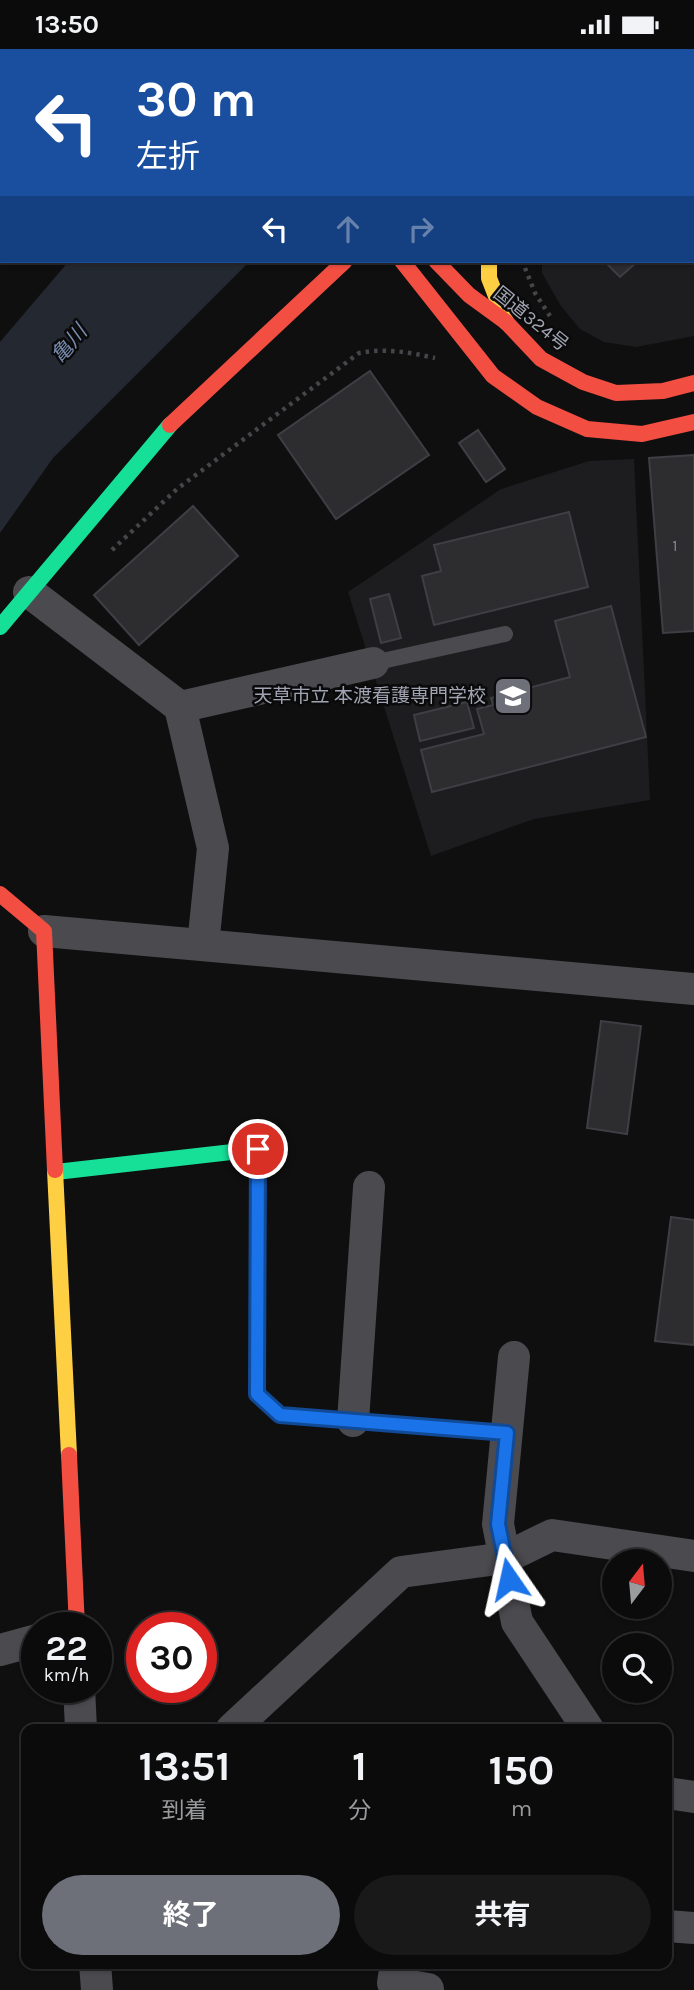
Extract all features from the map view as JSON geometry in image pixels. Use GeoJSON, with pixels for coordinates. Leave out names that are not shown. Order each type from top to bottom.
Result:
{"type":"FeatureCollection","features":[{"type":"Feature","properties":{"kind":"main road"},"geometry":{"type":"LineString","coordinates":[[0,627],[170,425],[343,263]]}},
{"type":"Feature","properties":{"kind":"main road"},"geometry":{"type":"LineString","coordinates":[[403,263],[493,376],[537,407],[587,429],[642,434],[694,422]]}},
{"type":"Feature","properties":{"kind":"main road","name":"国道324号"},"geometry":{"type":"LineString","coordinates":[[438,263],[469,295],[506,322],[541,359],[583,382],[616,393],[663,391],[694,383]]}},
{"type":"Feature","properties":{"kind":"main road"},"geometry":{"type":"LineString","coordinates":[[489,263],[489,278],[506,322]]}},
{"type":"Feature","properties":{"kind":"main road"},"geometry":{"type":"LineString","coordinates":[[0,894],[44,931],[76,1612]]}},
{"type":"Feature","properties":{"kind":"main road"},"geometry":{"type":"LineString","coordinates":[[56,1172],[258,1149],[257,1394],[280,1415],[507,1433]]}},
{"type":"Feature","properties":{"kind":"street"},"geometry":{"type":"LineString","coordinates":[[29,593],[180,707],[213,848],[203,945]]}},
{"type":"Feature","properties":{"kind":"street"},"geometry":{"type":"LineString","coordinates":[[180,707],[373,663]]}},
{"type":"Feature","properties":{"kind":"street"},"geometry":{"type":"LineString","coordinates":[[44,931],[694,989]]}},
{"type":"Feature","properties":{"kind":"street"},"geometry":{"type":"LineString","coordinates":[[353,1421],[369,1187]]}},
{"type":"Feature","properties":{"kind":"street"},"geometry":{"type":"LineString","coordinates":[[514,1357],[498,1524],[517,1622],[585,1724]]}},
{"type":"Feature","properties":{"kind":"street"},"geometry":{"type":"LineString","coordinates":[[237,1724],[401,1572],[505,1558],[552,1535],[694,1556]]}},
{"type":"Feature","properties":{"kind":"street"},"geometry":{"type":"LineString","coordinates":[[0,1650],[21,1644]]}},
{"type":"Feature","properties":{"kind":"street"},"geometry":{"type":"LineString","coordinates":[[80,1703],[81,1724]]}},
{"type":"Feature","properties":{"kind":"street"},"geometry":{"type":"LineString","coordinates":[[672,1794],[694,1797]]}},
{"type":"Feature","properties":{"kind":"street"},"geometry":{"type":"LineString","coordinates":[[672,1926],[694,1928]]}},
{"type":"Feature","properties":{"kind":"street"},"geometry":{"type":"LineString","coordinates":[[95,1969],[97,1990]]}},
{"type":"Feature","properties":{"kind":"street"},"geometry":{"type":"LineString","coordinates":[[395,1969],[393,1983],[428,1989]]}},
{"type":"Feature","properties":{"kind":"lane"},"geometry":{"type":"LineString","coordinates":[[373,663],[505,634]]}},
{"type":"Feature","properties":{"kind":"path"},"geometry":{"type":"LineString","coordinates":[[524,263],[536,293],[553,322]]}},
{"type":"Feature","properties":{"kind":"path"},"geometry":{"type":"LineString","coordinates":[[109,553],[177,489],[359,353],[379,349],[402,350],[443,360]]}},
{"type":"Feature","properties":{"kind":"shaded area"},"geometry":{"type":"Polygon","coordinates":[[[542,263],[694,263],[694,336],[636,347],[604,342],[580,329],[561,306],[542,273],[542,263]]]}},
{"type":"Feature","properties":{"kind":"shaded area","name":"天草市立 本渡看護専門学校"},"geometry":{"type":"Polygon","coordinates":[[[634,459],[650,800],[534,819],[431,856],[348,592],[501,489],[589,461],[634,459]]]}},
{"type":"Feature","properties":{"kind":"water","name":"亀川"},"geometry":{"type":"Polygon","coordinates":[[[67,263],[248,263],[53,458],[0,533],[0,342],[67,263]]]}},
{"type":"Feature","properties":{"kind":"building"},"geometry":{"type":"Polygon","coordinates":[[[606,263],[636,263],[620,277],[606,263]]]}},
{"type":"Feature","properties":{"kind":"building"},"geometry":{"type":"Polygon","coordinates":[[[370,371],[429,455],[336,519],[278,435],[370,371]]]}},
{"type":"Feature","properties":{"kind":"building"},"geometry":{"type":"Polygon","coordinates":[[[478,430],[505,469],[486,482],[459,443],[478,430]]]}},
{"type":"Feature","properties":{"kind":"building"},"geometry":{"type":"Polygon","coordinates":[[[694,455],[694,631],[663,633],[649,458],[694,455]]]}},
{"type":"Feature","properties":{"kind":"building"},"geometry":{"type":"Polygon","coordinates":[[[193,506],[238,556],[139,645],[94,595],[193,506]]]}},
{"type":"Feature","properties":{"kind":"building"},"geometry":{"type":"Polygon","coordinates":[[[569,512],[588,587],[434,625],[422,576],[441,571],[434,545],[569,512]]]}},
{"type":"Feature","properties":{"kind":"building"},"geometry":{"type":"Polygon","coordinates":[[[389,594],[401,638],[381,643],[370,599],[389,594]]]}},
{"type":"Feature","properties":{"kind":"building"},"geometry":{"type":"Polygon","coordinates":[[[611,606],[646,737],[432,792],[421,750],[484,734],[477,709],[493,705],[491,698],[570,677],[555,621],[611,606]]]}},
{"type":"Feature","properties":{"kind":"building"},"geometry":{"type":"Polygon","coordinates":[[[467,702],[474,728],[420,741],[414,715],[467,702]]]}},
{"type":"Feature","properties":{"kind":"building"},"geometry":{"type":"Polygon","coordinates":[[[601,1021],[641,1026],[627,1134],[587,1128],[601,1021]]]}},
{"type":"Feature","properties":{"kind":"building"},"geometry":{"type":"Polygon","coordinates":[[[671,1217],[694,1220],[694,1345],[655,1341],[671,1217]]]}},
{"type":"Feature","properties":{"kind":"traffic: fast"},"geometry":{"type":"LineString","coordinates":[[0,627],[170,425]]}},
{"type":"Feature","properties":{"kind":"traffic: fast"},"geometry":{"type":"LineString","coordinates":[[56,1172],[258,1149],[257,1361]]}},
{"type":"Feature","properties":{"kind":"traffic: slow"},"geometry":{"type":"LineString","coordinates":[[489,263],[489,278],[506,322]]}},
{"type":"Feature","properties":{"kind":"traffic: slow"},"geometry":{"type":"LineString","coordinates":[[55,1170],[69,1455]]}},
{"type":"Feature","properties":{"kind":"traffic: slow"},"geometry":{"type":"LineString","coordinates":[[257,1361],[257,1394],[280,1415],[507,1433]]}},
{"type":"Feature","properties":{"kind":"traffic: jam"},"geometry":{"type":"LineString","coordinates":[[170,425],[343,263]]}},
{"type":"Feature","properties":{"kind":"traffic: jam"},"geometry":{"type":"LineString","coordinates":[[404,263],[493,376],[537,407],[587,429],[642,434],[694,422]]}},
{"type":"Feature","properties":{"kind":"traffic: jam"},"geometry":{"type":"LineString","coordinates":[[438,263],[469,295],[506,322],[541,359],[583,382],[616,393],[663,391],[694,383]]}},
{"type":"Feature","properties":{"kind":"traffic: jam"},"geometry":{"type":"LineString","coordinates":[[0,894],[44,931],[55,1170]]}},
{"type":"Feature","properties":{"kind":"traffic: jam"},"geometry":{"type":"LineString","coordinates":[[69,1455],[76,1612]]}},
{"type":"Feature","properties":{"kind":"place","name":"天草市立 本渡看護専門学校"},"geometry":{"type":"Point","coordinates":[513,696]}},
{"type":"Feature","properties":{"kind":"route"},"geometry":{"type":"LineString","coordinates":[[258,1149],[257,1394],[280,1415],[507,1433],[498,1524],[509,1579]]}}]}
